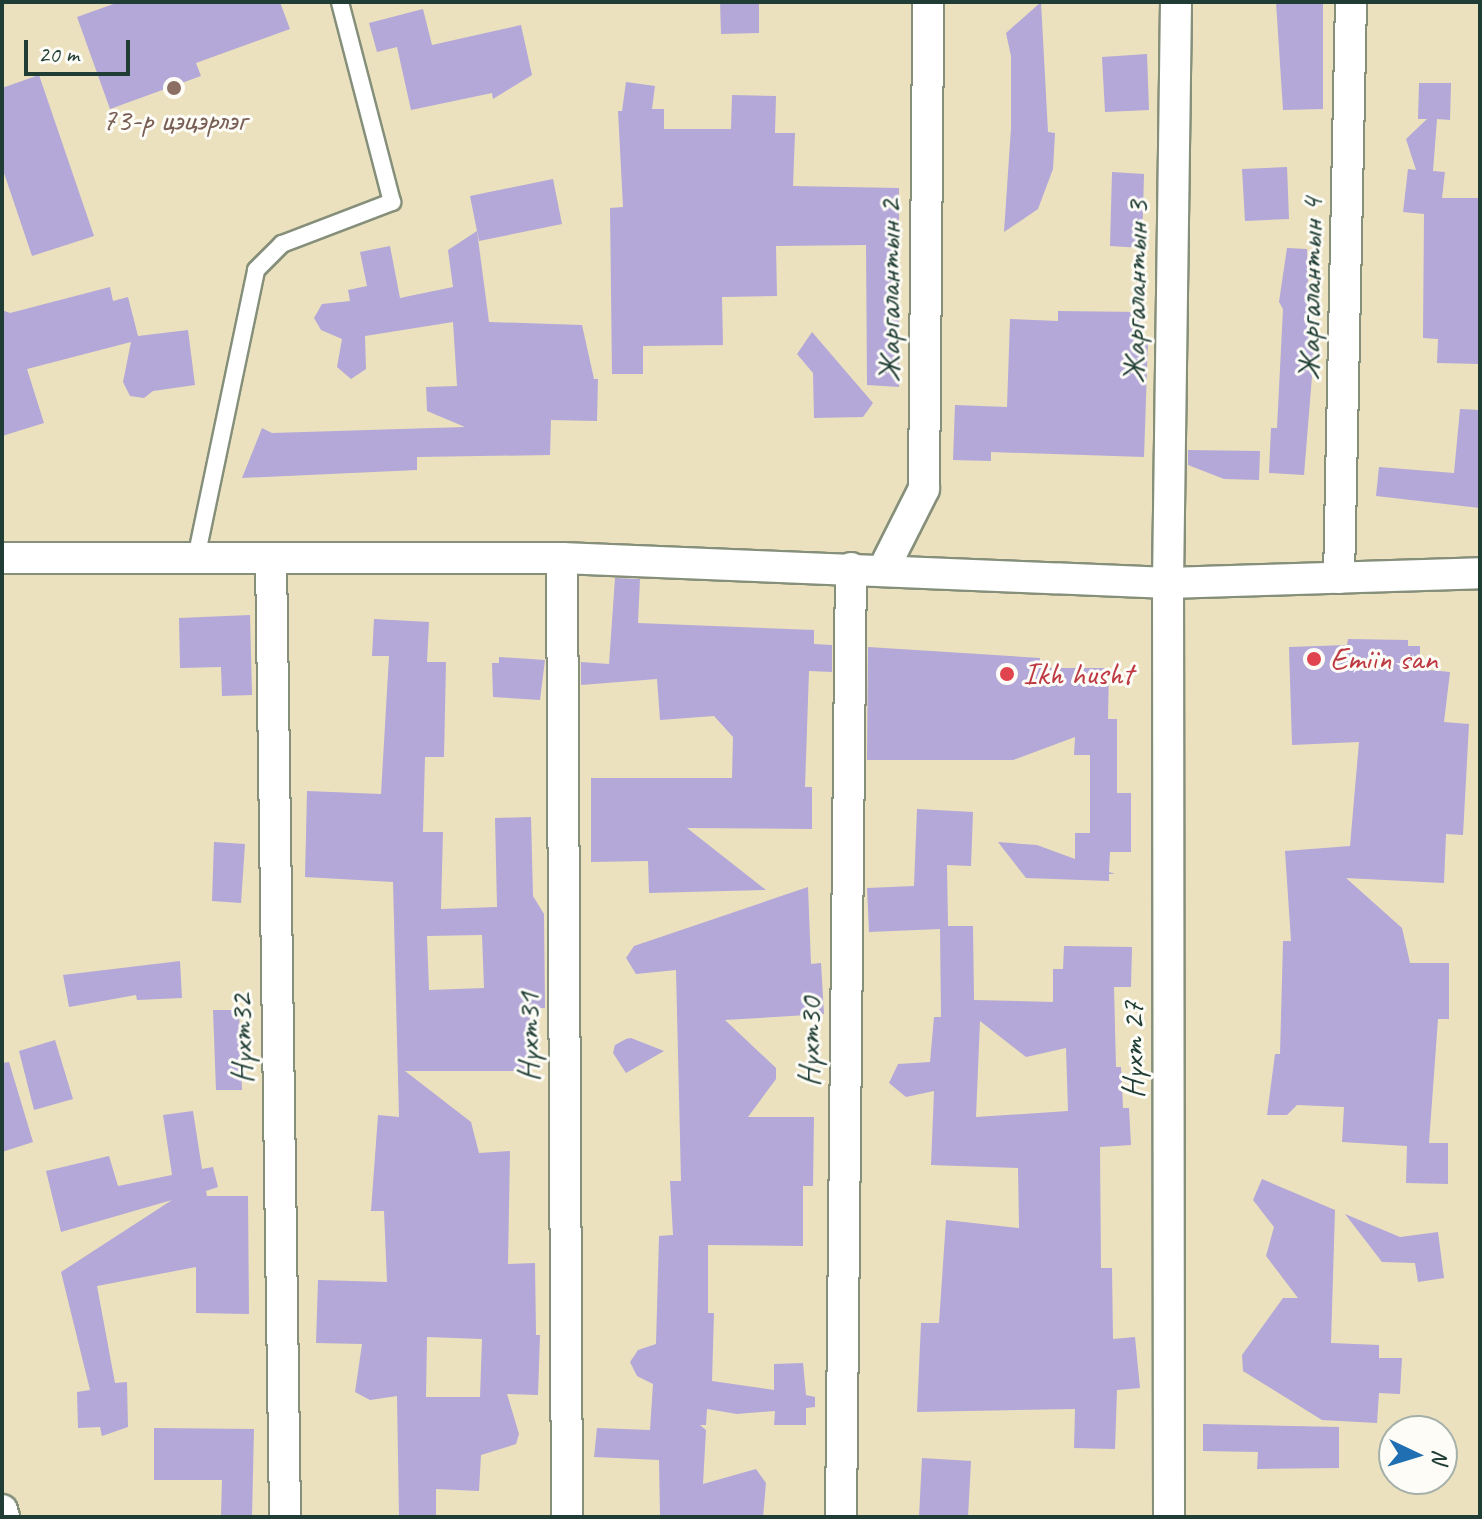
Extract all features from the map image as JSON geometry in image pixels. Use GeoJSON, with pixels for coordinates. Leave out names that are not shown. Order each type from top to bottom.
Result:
{"type":"FeatureCollection","features":[{"type":"Feature","properties":{"kind":"street","name":"Жаргалантын 2"},"geometry":{"type":"LineString","coordinates":[[883,570],[924,489],[928,2]]}},
{"type":"Feature","properties":{"kind":"street","name":"Жаргалантын 3"},"geometry":{"type":"LineString","coordinates":[[1168,583],[1176,2]]}},
{"type":"Feature","properties":{"kind":"street","name":"Жаргалантын 4"},"geometry":{"type":"LineString","coordinates":[[1339,578],[1349,294],[1351,2]]}},
{"type":"Feature","properties":{"kind":"street"},"geometry":{"type":"LineString","coordinates":[[2,558],[562,558],[1168,583],[1480,573]]}},
{"type":"Feature","properties":{"kind":"street","name":"Нүхт31"},"geometry":{"type":"LineString","coordinates":[[562,558],[567,1517]]}},
{"type":"Feature","properties":{"kind":"street","name":"Нүхт32"},"geometry":{"type":"LineString","coordinates":[[271,559],[285,1517]]}},
{"type":"Feature","properties":{"kind":"street","name":"Нүхт30"},"geometry":{"type":"LineString","coordinates":[[841,1517],[851,568]]}},
{"type":"Feature","properties":{"kind":"street","name":"Нүхт 27"},"geometry":{"type":"LineString","coordinates":[[1168,583],[1169,1517]]}},
{"type":"Feature","properties":{"kind":"street"},"geometry":{"type":"LineString","coordinates":[[2,1510],[4,1517]]}},
{"type":"Feature","properties":{"kind":"lane"},"geometry":{"type":"LineString","coordinates":[[196,558],[256,270],[282,244],[392,202],[340,2]]}},
{"type":"Feature","properties":{"kind":"building"},"geometry":{"type":"Polygon","coordinates":[[[119,2],[280,2],[290,29],[196,63],[201,76],[110,109],[77,17],[119,2]]]}},
{"type":"Feature","properties":{"kind":"building"},"geometry":{"type":"Polygon","coordinates":[[[720,2],[759,2],[759,33],[721,34],[720,2]]]}},
{"type":"Feature","properties":{"kind":"building"},"geometry":{"type":"Polygon","coordinates":[[[1041,2],[1048,132],[1055,133],[1053,169],[1038,209],[1004,232],[1011,128],[1011,56],[1006,33],[1041,2]]]}},
{"type":"Feature","properties":{"kind":"building"},"geometry":{"type":"Polygon","coordinates":[[[1276,2],[1323,2],[1323,109],[1283,110],[1276,2]]]}},
{"type":"Feature","properties":{"kind":"building"},"geometry":{"type":"Polygon","coordinates":[[[423,9],[432,45],[521,25],[532,75],[493,99],[492,93],[411,110],[397,47],[377,52],[369,23],[423,9]]]}},
{"type":"Feature","properties":{"kind":"building"},"geometry":{"type":"Polygon","coordinates":[[[1147,54],[1149,110],[1105,112],[1102,57],[1147,54]]]}},
{"type":"Feature","properties":{"kind":"building"},"geometry":{"type":"Polygon","coordinates":[[[39,75],[94,236],[32,256],[2,167],[2,88],[39,75]]]}},
{"type":"Feature","properties":{"kind":"building"},"geometry":{"type":"Polygon","coordinates":[[[626,82],[655,86],[652,109],[664,109],[664,129],[731,129],[732,95],[776,96],[775,133],[795,133],[793,186],[899,188],[899,387],[867,385],[866,245],[776,246],[777,296],[722,297],[723,345],[643,346],[643,374],[612,374],[610,208],[623,207],[618,111],[622,111],[626,82]]]}},
{"type":"Feature","properties":{"kind":"building"},"geometry":{"type":"Polygon","coordinates":[[[1419,83],[1451,83],[1450,120],[1437,119],[1433,171],[1445,172],[1442,198],[1480,198],[1480,364],[1437,363],[1438,339],[1423,338],[1424,214],[1403,212],[1408,169],[1416,170],[1406,139],[1427,119],[1418,119],[1419,83]]]}},
{"type":"Feature","properties":{"kind":"building"},"geometry":{"type":"Polygon","coordinates":[[[1287,167],[1289,219],[1245,221],[1242,169],[1287,167]]]}},
{"type":"Feature","properties":{"kind":"building"},"geometry":{"type":"Polygon","coordinates":[[[1112,172],[1144,174],[1142,248],[1110,246],[1112,172]]]}},
{"type":"Feature","properties":{"kind":"building"},"geometry":{"type":"Polygon","coordinates":[[[553,179],[562,224],[479,241],[470,196],[553,179]]]}},
{"type":"Feature","properties":{"kind":"building"},"geometry":{"type":"Polygon","coordinates":[[[477,231],[489,322],[582,325],[594,379],[598,379],[597,421],[551,420],[550,455],[417,457],[417,470],[242,478],[262,428],[272,433],[465,427],[427,411],[426,387],[457,386],[453,322],[365,336],[366,369],[351,379],[337,367],[342,339],[321,330],[314,318],[322,304],[350,301],[348,290],[367,286],[360,252],[390,246],[400,298],[453,287],[448,250],[477,231]]]}},
{"type":"Feature","properties":{"kind":"building"},"geometry":{"type":"Polygon","coordinates":[[[1287,248],[1307,249],[1310,327],[1316,327],[1304,475],[1269,473],[1271,428],[1277,428],[1283,309],[1279,302],[1287,248]]]}},
{"type":"Feature","properties":{"kind":"building"},"geometry":{"type":"Polygon","coordinates":[[[110,287],[113,301],[128,297],[138,336],[188,330],[195,385],[153,391],[144,398],[130,396],[123,382],[131,342],[27,369],[44,423],[2,436],[2,310],[10,313],[110,287]]]}},
{"type":"Feature","properties":{"kind":"building"},"geometry":{"type":"Polygon","coordinates":[[[1058,311],[1140,312],[1140,339],[1148,340],[1144,457],[991,452],[991,461],[953,460],[955,405],[1007,407],[1010,319],[1058,321],[1058,311]]]}},
{"type":"Feature","properties":{"kind":"building"},"geometry":{"type":"Polygon","coordinates":[[[812,332],[873,403],[863,417],[814,418],[813,373],[797,354],[812,332]]]}},
{"type":"Feature","properties":{"kind":"building"},"geometry":{"type":"Polygon","coordinates":[[[1460,409],[1480,410],[1480,508],[1376,496],[1379,467],[1454,473],[1460,409]]]}},
{"type":"Feature","properties":{"kind":"building"},"geometry":{"type":"Polygon","coordinates":[[[1188,450],[1260,451],[1259,480],[1224,479],[1188,465],[1188,450]]]}},
{"type":"Feature","properties":{"kind":"building"},"geometry":{"type":"Polygon","coordinates":[[[615,578],[640,579],[638,623],[814,630],[814,644],[832,645],[832,672],[809,671],[805,787],[812,787],[812,829],[687,828],[766,890],[649,893],[648,861],[591,862],[591,778],[732,778],[733,737],[714,716],[660,720],[657,679],[581,685],[581,662],[609,664],[615,578]]]}},
{"type":"Feature","properties":{"kind":"building"},"geometry":{"type":"Polygon","coordinates":[[[250,615],[252,695],[222,696],[221,667],[180,668],[179,618],[250,615]]]}},
{"type":"Feature","properties":{"kind":"building"},"geometry":{"type":"Polygon","coordinates":[[[374,619],[429,622],[427,662],[446,662],[444,757],[425,757],[423,832],[443,832],[441,909],[497,907],[495,818],[531,817],[533,896],[544,914],[545,1008],[530,1008],[531,1071],[405,1071],[471,1122],[479,1153],[510,1151],[508,1264],[535,1263],[536,1335],[540,1335],[538,1395],[507,1394],[519,1434],[516,1444],[481,1455],[479,1491],[436,1489],[436,1517],[399,1517],[397,1396],[370,1400],[355,1392],[362,1344],[316,1343],[318,1280],[387,1282],[384,1211],[371,1211],[378,1115],[399,1117],[393,882],[305,877],[307,791],[381,794],[389,656],[372,656],[374,619]],[[482,935],[427,936],[429,990],[484,988],[482,935]],[[427,1337],[426,1397],[480,1397],[482,1339],[427,1337]]]}},
{"type":"Feature","properties":{"kind":"building"},"geometry":{"type":"Polygon","coordinates":[[[1348,639],[1408,640],[1408,646],[1420,646],[1420,669],[1450,672],[1444,722],[1469,724],[1463,835],[1446,834],[1444,883],[1346,878],[1402,928],[1410,963],[1449,963],[1449,1019],[1438,1019],[1429,1143],[1448,1143],[1448,1184],[1406,1183],[1407,1146],[1342,1142],[1344,1107],[1297,1105],[1287,1115],[1267,1115],[1275,1054],[1280,1054],[1283,941],[1291,941],[1285,851],[1350,846],[1359,742],[1292,745],[1289,647],[1347,645],[1348,639]]]}},
{"type":"Feature","properties":{"kind":"building"},"geometry":{"type":"Polygon","coordinates":[[[868,647],[1040,658],[1040,668],[1109,668],[1108,719],[1117,719],[1117,793],[1131,793],[1131,852],[1110,852],[1109,872],[1115,874],[1109,874],[1109,881],[1026,878],[998,842],[1037,845],[1075,859],[1075,833],[1090,833],[1090,755],[1074,755],[1075,737],[1013,760],[867,760],[868,647]]]}},
{"type":"Feature","properties":{"kind":"building"},"geometry":{"type":"Polygon","coordinates":[[[499,657],[545,660],[540,700],[493,697],[492,663],[499,663],[499,657]]]}},
{"type":"Feature","properties":{"kind":"building"},"geometry":{"type":"Polygon","coordinates":[[[917,809],[973,812],[971,866],[947,865],[948,926],[973,926],[974,1000],[1053,1002],[1053,969],[1063,969],[1064,946],[1132,947],[1131,987],[1114,987],[1116,1067],[1121,1067],[1123,1108],[1129,1108],[1131,1145],[1100,1147],[1101,1268],[1112,1268],[1113,1339],[1135,1337],[1140,1388],[1117,1390],[1115,1449],[1074,1448],[1075,1409],[917,1412],[921,1323],[939,1323],[946,1220],[1019,1228],[1018,1168],[931,1165],[934,1091],[906,1097],[889,1083],[898,1064],[930,1062],[934,1017],[941,1017],[940,929],[869,932],[867,888],[914,886],[917,809]],[[980,1021],[976,1117],[1068,1111],[1066,1048],[1026,1057],[980,1021]]]}},
{"type":"Feature","properties":{"kind":"building"},"geometry":{"type":"Polygon","coordinates":[[[214,842],[245,844],[241,903],[212,901],[214,842]]]}},
{"type":"Feature","properties":{"kind":"building"},"geometry":{"type":"Polygon","coordinates":[[[808,887],[811,964],[821,963],[824,1014],[725,1020],[776,1068],[776,1079],[748,1117],[814,1117],[813,1186],[803,1186],[803,1246],[708,1245],[708,1313],[714,1313],[712,1381],[774,1390],[774,1364],[803,1363],[806,1395],[815,1397],[815,1407],[806,1408],[806,1425],[774,1425],[775,1411],[737,1414],[707,1409],[706,1425],[700,1425],[706,1430],[703,1484],[756,1469],[766,1483],[763,1517],[660,1517],[659,1460],[594,1457],[597,1428],[650,1430],[653,1384],[637,1376],[630,1362],[638,1350],[656,1344],[659,1236],[673,1235],[670,1181],[681,1181],[676,970],[636,974],[626,958],[634,946],[808,887]]]}},
{"type":"Feature","properties":{"kind":"building"},"geometry":{"type":"Polygon","coordinates":[[[180,961],[182,998],[137,1000],[136,995],[69,1007],[63,975],[180,961]]]}},
{"type":"Feature","properties":{"kind":"building"},"geometry":{"type":"Polygon","coordinates":[[[213,1010],[239,1010],[242,1090],[216,1090],[213,1010]]]}},
{"type":"Feature","properties":{"kind":"building"},"geometry":{"type":"Polygon","coordinates":[[[631,1038],[664,1051],[626,1073],[613,1053],[615,1045],[631,1038]]]}},
{"type":"Feature","properties":{"kind":"building"},"geometry":{"type":"Polygon","coordinates":[[[55,1040],[73,1099],[34,1110],[19,1051],[55,1040]]]}},
{"type":"Feature","properties":{"kind":"building"},"geometry":{"type":"Polygon","coordinates":[[[9,1062],[33,1142],[2,1152],[2,1063],[9,1062]]]}},
{"type":"Feature","properties":{"kind":"building"},"geometry":{"type":"Polygon","coordinates":[[[193,1111],[202,1169],[213,1167],[218,1187],[206,1191],[207,1196],[248,1196],[249,1314],[196,1313],[196,1267],[97,1286],[115,1383],[127,1382],[128,1427],[102,1436],[100,1427],[78,1428],[77,1392],[90,1390],[61,1272],[172,1200],[61,1232],[46,1171],[109,1156],[118,1186],[172,1175],[163,1115],[193,1111]]]}},
{"type":"Feature","properties":{"kind":"building"},"geometry":{"type":"Polygon","coordinates":[[[1262,1179],[1335,1210],[1331,1343],[1379,1345],[1379,1358],[1402,1358],[1400,1394],[1379,1393],[1377,1423],[1322,1420],[1243,1371],[1242,1355],[1283,1298],[1298,1298],[1266,1256],[1274,1227],[1253,1200],[1262,1179]]]}},
{"type":"Feature","properties":{"kind":"building"},"geometry":{"type":"Polygon","coordinates":[[[1345,1214],[1400,1237],[1438,1232],[1444,1278],[1418,1282],[1415,1263],[1382,1262],[1345,1214]]]}},
{"type":"Feature","properties":{"kind":"building"},"geometry":{"type":"Polygon","coordinates":[[[1203,1424],[1339,1427],[1339,1468],[1257,1469],[1258,1452],[1203,1451],[1203,1424]]]}},
{"type":"Feature","properties":{"kind":"building"},"geometry":{"type":"Polygon","coordinates":[[[154,1428],[254,1429],[252,1517],[221,1517],[222,1480],[154,1480],[154,1428]]]}},
{"type":"Feature","properties":{"kind":"building"},"geometry":{"type":"Polygon","coordinates":[[[922,1458],[971,1461],[968,1517],[919,1517],[922,1458]]]}},
{"type":"Feature","properties":{"kind":"place","name":"73-р цэцэрлэг"},"geometry":{"type":"Point","coordinates":[174,88]}},
{"type":"Feature","properties":{"kind":"place","name":"Emiin san"},"geometry":{"type":"Point","coordinates":[1314,659]}},
{"type":"Feature","properties":{"kind":"place","name":"Ikh husht"},"geometry":{"type":"Point","coordinates":[1007,674]}}]}
